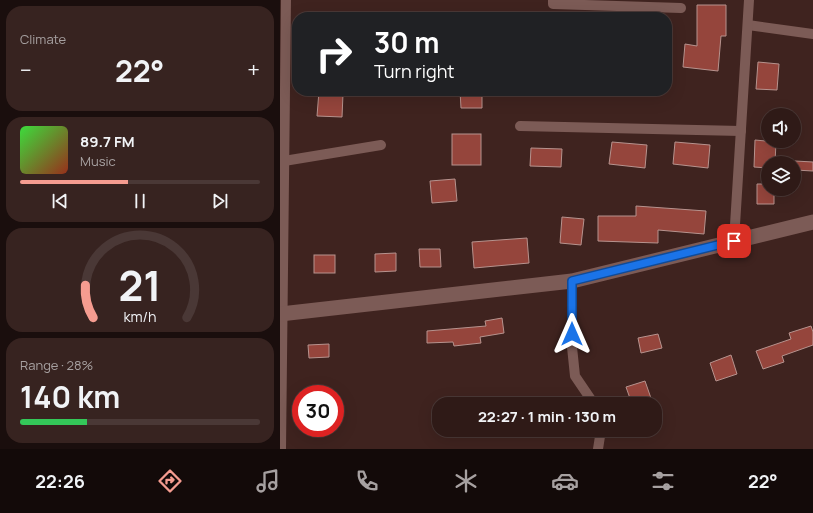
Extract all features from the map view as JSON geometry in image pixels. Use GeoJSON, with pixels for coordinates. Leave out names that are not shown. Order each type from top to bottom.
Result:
{"type":"FeatureCollection","features":[{"type":"Feature","properties":{"kind":"street"},"geometry":{"type":"LineString","coordinates":[[281,449],[281,314],[284,161],[283,23],[286,0]]}},
{"type":"Feature","properties":{"kind":"street"},"geometry":{"type":"LineString","coordinates":[[553,0],[553,4],[681,8]]}},
{"type":"Feature","properties":{"kind":"street"},"geometry":{"type":"LineString","coordinates":[[734,241],[749,0]]}},
{"type":"Feature","properties":{"kind":"street"},"geometry":{"type":"LineString","coordinates":[[748,25],[813,34]]}},
{"type":"Feature","properties":{"kind":"street"},"geometry":{"type":"LineString","coordinates":[[520,126],[741,131]]}},
{"type":"Feature","properties":{"kind":"street"},"geometry":{"type":"LineString","coordinates":[[284,161],[381,145]]}},
{"type":"Feature","properties":{"kind":"street"},"geometry":{"type":"LineString","coordinates":[[281,314],[572,281],[813,222]]}},
{"type":"Feature","properties":{"kind":"street"},"geometry":{"type":"LineString","coordinates":[[572,281],[572,347],[575,376],[589,397]]}},
{"type":"Feature","properties":{"kind":"street"},"geometry":{"type":"LineString","coordinates":[[598,449],[600,437]]}},
{"type":"Feature","properties":{"kind":"building"},"geometry":{"type":"Polygon","coordinates":[[[697,5],[726,5],[726,36],[721,36],[718,71],[683,67],[685,44],[697,46],[697,5]]]}},
{"type":"Feature","properties":{"kind":"building"},"geometry":{"type":"Polygon","coordinates":[[[758,62],[779,64],[777,90],[756,89],[758,62]]]}},
{"type":"Feature","properties":{"kind":"building"},"geometry":{"type":"Polygon","coordinates":[[[319,96],[343,96],[342,117],[317,116],[319,96]]]}},
{"type":"Feature","properties":{"kind":"building"},"geometry":{"type":"Polygon","coordinates":[[[460,96],[482,96],[482,108],[461,108],[460,96]]]}},
{"type":"Feature","properties":{"kind":"building"},"geometry":{"type":"Polygon","coordinates":[[[452,134],[481,134],[481,165],[452,165],[452,134]]]}},
{"type":"Feature","properties":{"kind":"building"},"geometry":{"type":"Polygon","coordinates":[[[755,140],[761,141],[761,148],[776,148],[775,156],[761,156],[761,168],[754,167],[755,140]]]}},
{"type":"Feature","properties":{"kind":"building"},"geometry":{"type":"Polygon","coordinates":[[[612,142],[647,145],[645,168],[609,164],[612,142]]]}},
{"type":"Feature","properties":{"kind":"building"},"geometry":{"type":"Polygon","coordinates":[[[675,142],[710,145],[708,168],[673,164],[675,142]]]}},
{"type":"Feature","properties":{"kind":"building"},"geometry":{"type":"Polygon","coordinates":[[[531,148],[562,149],[561,167],[530,166],[531,148]]]}},
{"type":"Feature","properties":{"kind":"building"},"geometry":{"type":"Polygon","coordinates":[[[801,161],[813,162],[813,171],[801,170],[801,161]]]}},
{"type":"Feature","properties":{"kind":"building"},"geometry":{"type":"Polygon","coordinates":[[[455,179],[457,201],[432,203],[430,181],[455,179]]]}},
{"type":"Feature","properties":{"kind":"building"},"geometry":{"type":"Polygon","coordinates":[[[757,184],[761,184],[761,196],[774,196],[774,204],[757,204],[757,184]]]}},
{"type":"Feature","properties":{"kind":"building"},"geometry":{"type":"Polygon","coordinates":[[[636,206],[706,211],[704,234],[658,230],[658,243],[598,241],[598,216],[636,216],[636,206]]]}},
{"type":"Feature","properties":{"kind":"building"},"geometry":{"type":"Polygon","coordinates":[[[562,217],[584,219],[581,245],[560,243],[562,217]]]}},
{"type":"Feature","properties":{"kind":"building"},"geometry":{"type":"Polygon","coordinates":[[[527,238],[529,263],[474,268],[472,242],[527,238]]]}},
{"type":"Feature","properties":{"kind":"building"},"geometry":{"type":"Polygon","coordinates":[[[419,249],[440,249],[441,267],[420,267],[419,249]]]}},
{"type":"Feature","properties":{"kind":"building"},"geometry":{"type":"Polygon","coordinates":[[[396,253],[396,271],[375,272],[375,254],[396,253]]]}},
{"type":"Feature","properties":{"kind":"building"},"geometry":{"type":"Polygon","coordinates":[[[314,255],[335,255],[335,273],[314,273],[314,255]]]}},
{"type":"Feature","properties":{"kind":"building"},"geometry":{"type":"Polygon","coordinates":[[[502,318],[504,333],[480,337],[481,343],[454,346],[453,342],[427,343],[427,331],[486,326],[485,321],[502,318]]]}},
{"type":"Feature","properties":{"kind":"building"},"geometry":{"type":"Polygon","coordinates":[[[811,326],[813,332],[813,345],[782,356],[784,362],[763,369],[756,351],[791,339],[789,333],[811,326]]]}},
{"type":"Feature","properties":{"kind":"building"},"geometry":{"type":"Polygon","coordinates":[[[658,334],[662,348],[641,353],[638,338],[658,334]]]}},
{"type":"Feature","properties":{"kind":"building"},"geometry":{"type":"Polygon","coordinates":[[[329,344],[329,357],[309,358],[308,345],[329,344]]]}},
{"type":"Feature","properties":{"kind":"building"},"geometry":{"type":"Polygon","coordinates":[[[731,355],[737,374],[716,381],[710,363],[731,355]]]}},
{"type":"Feature","properties":{"kind":"building"},"geometry":{"type":"Polygon","coordinates":[[[645,381],[651,397],[630,397],[626,387],[645,381]]]}},
{"type":"Feature","properties":{"kind":"route"},"geometry":{"type":"LineString","coordinates":[[572,334],[572,281],[734,241]]}}]}
